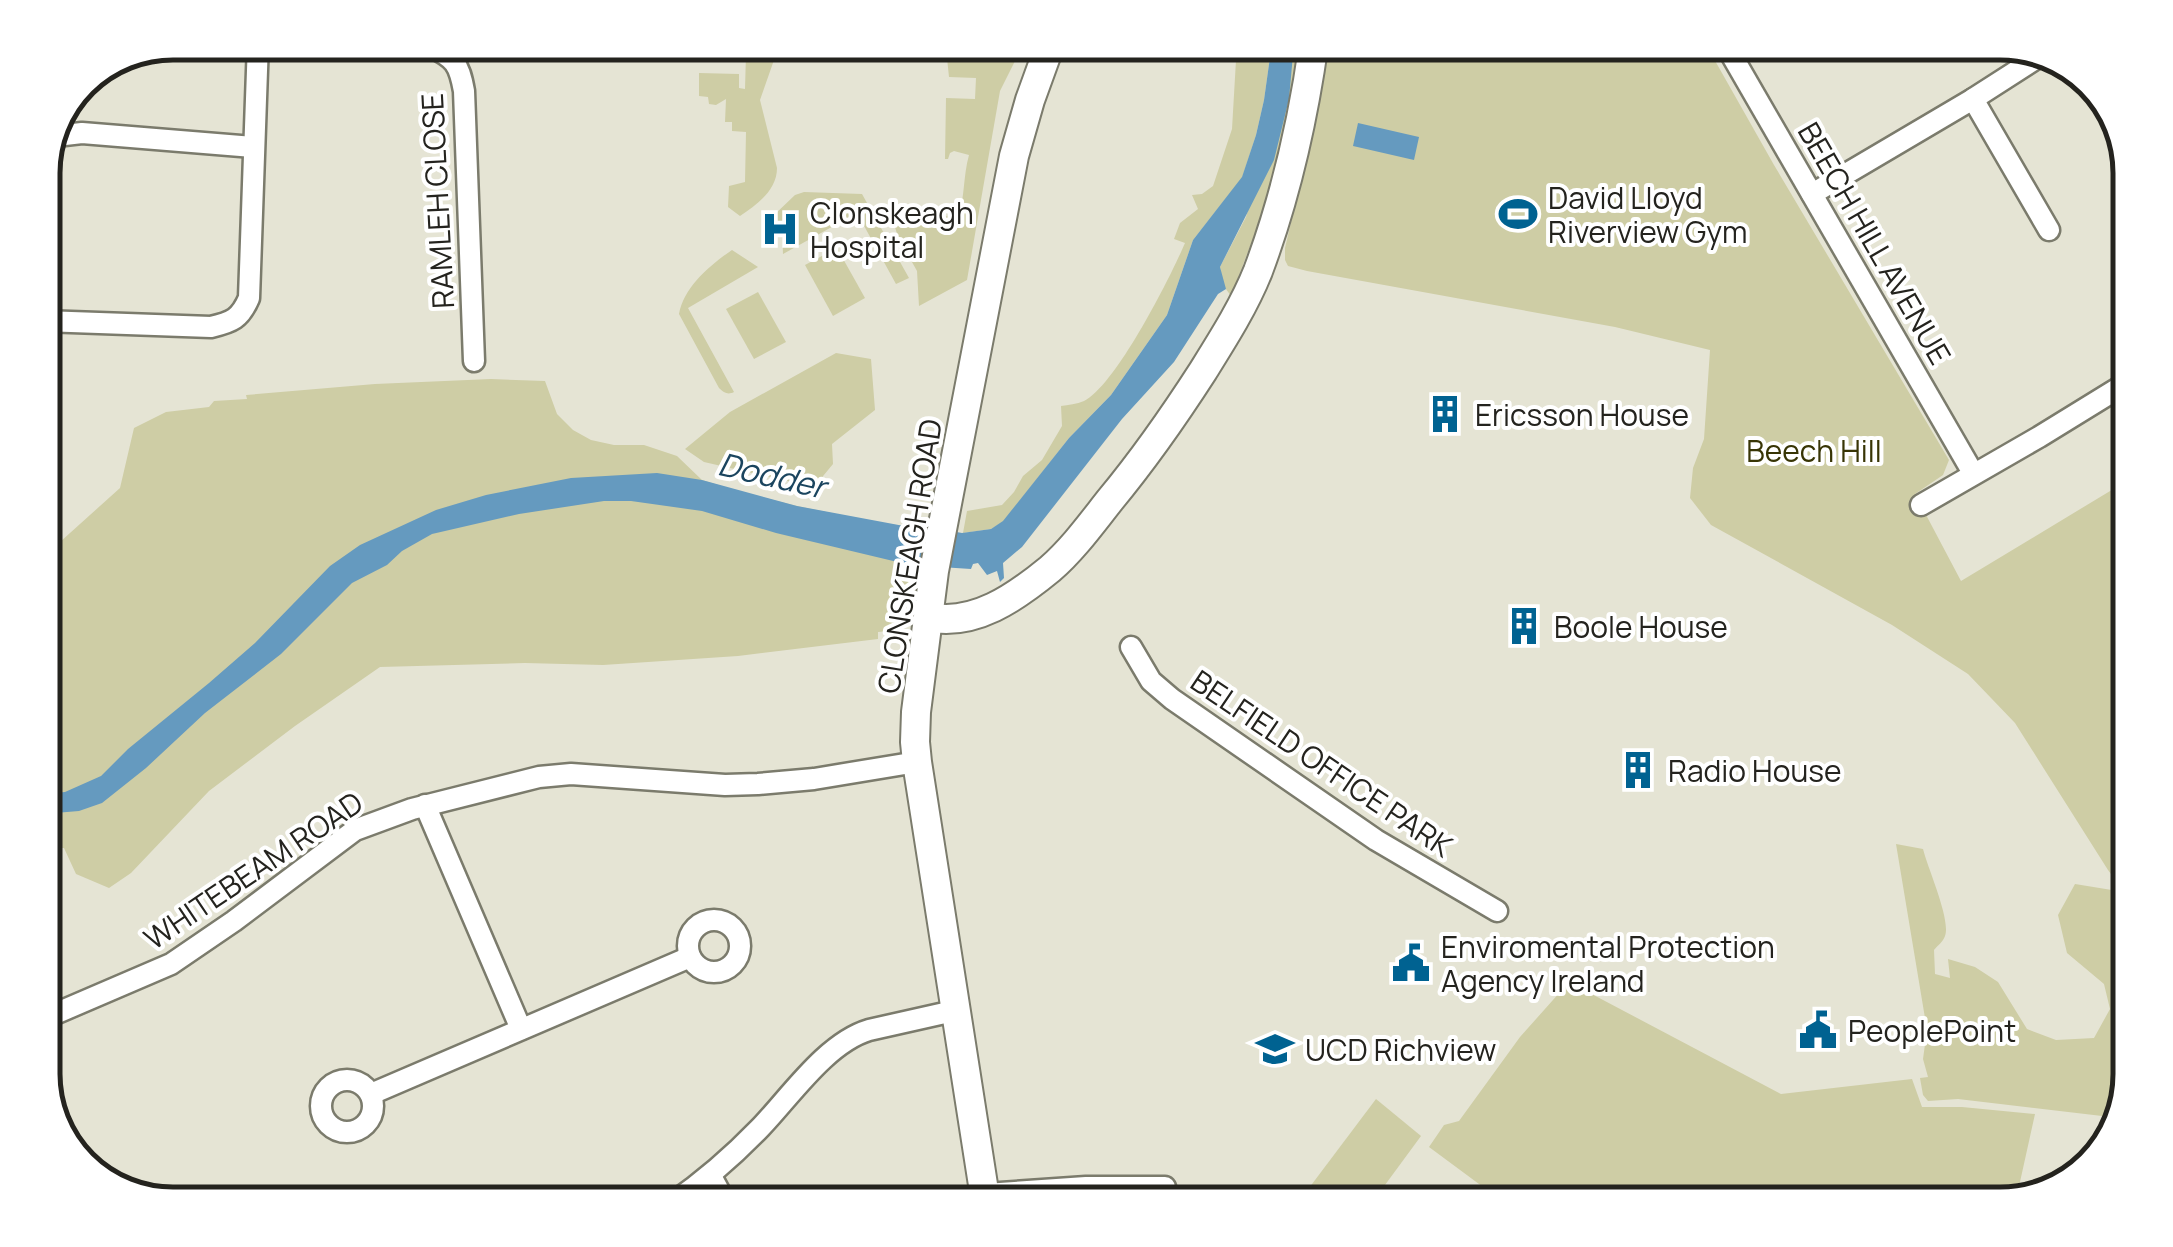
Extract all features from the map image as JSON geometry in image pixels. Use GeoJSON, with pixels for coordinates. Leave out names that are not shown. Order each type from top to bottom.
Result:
{"type":"FeatureCollection","features":[{"type":"Feature","properties":{"kind":"main road","name":"CLONSKEAGH ROAD"},"geometry":{"type":"LineString","coordinates":[[983,1187],[915,742],[916,712],[934,570],[1014,156],[1044,60]]}},
{"type":"Feature","properties":{"kind":"main road"},"geometry":{"type":"LineString","coordinates":[[928,616],[944,620],[976,615],[1052,567],[1079,540],[1149,452],[1230,327],[1257,272],[1297,146],[1311,60]]}},
{"type":"Feature","properties":{"kind":"street"},"geometry":{"type":"LineString","coordinates":[[60,321],[212,328],[231,322],[243,312],[248,298],[257,60]]}},
{"type":"Feature","properties":{"kind":"street","name":"RAMLEH CLOSE"},"geometry":{"type":"LineString","coordinates":[[453,60],[460,68],[464,91],[474,361]]}},
{"type":"Feature","properties":{"kind":"street","name":"BEECH HILL AVENUE"},"geometry":{"type":"LineString","coordinates":[[1734,60],[1974,473]]}},
{"type":"Feature","properties":{"kind":"street"},"geometry":{"type":"LineString","coordinates":[[1812,194],[2028,64]]}},
{"type":"Feature","properties":{"kind":"street"},"geometry":{"type":"LineString","coordinates":[[1973,99],[2048,230]]}},
{"type":"Feature","properties":{"kind":"street"},"geometry":{"type":"LineString","coordinates":[[68,135],[253,147]]}},
{"type":"Feature","properties":{"kind":"street"},"geometry":{"type":"LineString","coordinates":[[1921,505],[2113,391]]}},
{"type":"Feature","properties":{"kind":"street","name":"BELFIELD OFFICE PARK"},"geometry":{"type":"LineString","coordinates":[[1131,648],[1151,681],[1172,698],[1376,840],[1497,911]]}},
{"type":"Feature","properties":{"kind":"street","name":"WHITEBEAM ROAD"},"geometry":{"type":"LineString","coordinates":[[60,1011],[171,964],[355,830],[425,805],[538,777],[582,775],[758,784],[918,762]]}},
{"type":"Feature","properties":{"kind":"street"},"geometry":{"type":"LineString","coordinates":[[425,805],[521,1029]]}},
{"type":"Feature","properties":{"kind":"street"},"geometry":{"type":"LineString","coordinates":[[371,1094],[690,957]]}},
{"type":"Feature","properties":{"kind":"street"},"geometry":{"type":"LineString","coordinates":[[695,1187],[711,1176],[832,1051],[848,1040],[869,1030],[958,1010]]}},
{"type":"Feature","properties":{"kind":"street"},"geometry":{"type":"LineString","coordinates":[[711,1176],[717,1187]]}},
{"type":"Feature","properties":{"kind":"street"},"geometry":{"type":"LineString","coordinates":[[1086,1187],[1164,1187]]}},
{"type":"Feature","properties":{"kind":"green space"},"geometry":{"type":"Polygon","coordinates":[[[746,60],[774,60],[760,100],[776,176],[770,190],[740,216],[728,207],[729,186],[745,182],[746,132],[732,131],[732,122],[725,122],[726,99],[716,105],[709,104],[708,97],[699,96],[699,73],[739,74],[739,88],[745,89],[746,60]]]}},
{"type":"Feature","properties":{"kind":"green space"},"geometry":{"type":"Polygon","coordinates":[[[947,60],[1016,60],[1000,91],[967,280],[919,306],[917,271],[894,224],[899,215],[906,214],[958,218],[969,155],[954,151],[945,159],[946,98],[975,99],[976,78],[949,77],[947,60]]]}},
{"type":"Feature","properties":{"kind":"green space"},"geometry":{"type":"Polygon","coordinates":[[[1236,60],[1270,60],[1256,135],[1242,178],[1193,240],[1167,315],[1111,395],[1069,438],[1003,522],[991,529],[963,533],[967,511],[1002,505],[1023,476],[1042,460],[1062,426],[1061,406],[1084,401],[1097,391],[1126,353],[1185,243],[1174,239],[1180,223],[1198,209],[1192,195],[1202,194],[1213,186],[1232,129],[1236,60]]]}},
{"type":"Feature","properties":{"kind":"green space"},"geometry":{"type":"Polygon","coordinates":[[[1289,60],[1299,60],[1280,168],[1231,296],[1223,285],[1220,267],[1246,217],[1289,60]]]}},
{"type":"Feature","properties":{"kind":"green space","name":"Beech Hill"},"geometry":{"type":"Polygon","coordinates":[[[1320,60],[1715,60],[1949,460],[1943,475],[1915,494],[1961,581],[2113,489],[2113,877],[2015,723],[1968,674],[1892,625],[1711,525],[1690,498],[1693,468],[1704,439],[1710,350],[1615,327],[1288,266],[1285,248],[1309,145],[1320,60]]]}},
{"type":"Feature","properties":{"kind":"green space"},"geometry":{"type":"Polygon","coordinates":[[[862,194],[909,278],[896,284],[857,213],[783,254],[782,230],[772,217],[795,195],[862,194]]]}},
{"type":"Feature","properties":{"kind":"green space"},"geometry":{"type":"Polygon","coordinates":[[[837,248],[865,298],[833,316],[805,265],[837,248]]]}},
{"type":"Feature","properties":{"kind":"green space"},"geometry":{"type":"Polygon","coordinates":[[[732,250],[758,267],[688,308],[734,392],[728,393],[719,388],[679,314],[692,286],[732,250]]]}},
{"type":"Feature","properties":{"kind":"green space"},"geometry":{"type":"Polygon","coordinates":[[[758,292],[786,342],[754,359],[726,309],[758,292]]]}},
{"type":"Feature","properties":{"kind":"green space"},"geometry":{"type":"Polygon","coordinates":[[[836,353],[871,359],[875,410],[832,444],[833,464],[814,487],[704,462],[685,449],[730,412],[836,353]]]}},
{"type":"Feature","properties":{"kind":"green space"},"geometry":{"type":"Polygon","coordinates":[[[545,381],[557,414],[591,440],[644,445],[677,456],[702,480],[741,492],[880,523],[924,526],[903,630],[878,632],[878,639],[738,656],[603,665],[380,667],[209,791],[131,873],[109,888],[76,874],[64,848],[60,848],[60,542],[120,488],[134,428],[166,412],[209,407],[214,401],[247,399],[246,395],[375,384],[545,381]]]}},
{"type":"Feature","properties":{"kind":"green space"},"geometry":{"type":"Polygon","coordinates":[[[1896,844],[1923,849],[1942,907],[1946,928],[1944,938],[1934,950],[1935,974],[1950,978],[1948,959],[1975,967],[1998,982],[2027,1029],[2056,1040],[2094,1038],[2110,1009],[2104,984],[2067,953],[2058,915],[2075,884],[2113,890],[2113,1074],[2104,1116],[1958,1099],[1928,1101],[1920,1078],[1928,1077],[1923,1059],[1927,1030],[1896,844]]]}},
{"type":"Feature","properties":{"kind":"green space"},"geometry":{"type":"Polygon","coordinates":[[[1569,982],[1781,1094],[1912,1079],[1922,1107],[2035,1114],[2019,1185],[1483,1187],[1429,1147],[1444,1125],[1459,1121],[1520,1037],[1569,982]]]}},
{"type":"Feature","properties":{"kind":"green space"},"geometry":{"type":"Polygon","coordinates":[[[1376,1099],[1421,1136],[1384,1187],[1310,1187],[1376,1099]]]}},
{"type":"Feature","properties":{"kind":"water"},"geometry":{"type":"Polygon","coordinates":[[[1270,60],[1292,60],[1289,99],[1274,160],[1220,267],[1226,289],[1218,294],[1174,362],[1122,419],[1022,547],[1003,563],[1004,578],[1000,582],[997,571],[987,575],[978,563],[971,569],[910,565],[702,511],[631,501],[604,501],[519,514],[432,534],[352,583],[281,654],[205,713],[102,803],[60,813],[60,792],[101,776],[255,643],[330,566],[360,545],[436,510],[486,495],[571,478],[657,473],[904,526],[962,533],[991,529],[1003,521],[1069,438],[1111,395],[1167,315],[1193,240],[1242,177],[1264,100],[1270,60]]]}},
{"type":"Feature","properties":{"kind":"water"},"geometry":{"type":"Polygon","coordinates":[[[1358,123],[1419,137],[1414,160],[1353,146],[1358,123]]]}},
{"type":"Feature","properties":{"kind":"place","name":"David Lloyd Riverview Gym"},"geometry":{"type":"Point","coordinates":[1518,214]}},
{"type":"Feature","properties":{"kind":"place","name":"Clonskeagh Hospital"},"geometry":{"type":"Point","coordinates":[780,229]}},
{"type":"Feature","properties":{"kind":"place","name":"Ericsson House"},"geometry":{"type":"Point","coordinates":[1445,414]}},
{"type":"Feature","properties":{"kind":"place","name":"Boole House"},"geometry":{"type":"Point","coordinates":[1524,626]}},
{"type":"Feature","properties":{"kind":"place","name":"Radio House"},"geometry":{"type":"Point","coordinates":[1638,770]}},
{"type":"Feature","properties":{"kind":"place","name":"Enviromental Protection Agency Ireland"},"geometry":{"type":"Point","coordinates":[1411,963]}},
{"type":"Feature","properties":{"kind":"place","name":"PeoplePoint"},"geometry":{"type":"Point","coordinates":[1818,1030]}},
{"type":"Feature","properties":{"kind":"place","name":"UCD Richview"},"geometry":{"type":"Point","coordinates":[1275,1049]}},
{"type":"Feature","properties":{"kind":"water label","name":"Dodder"},"geometry":{"type":"Point","coordinates":[772,475]}}]}
